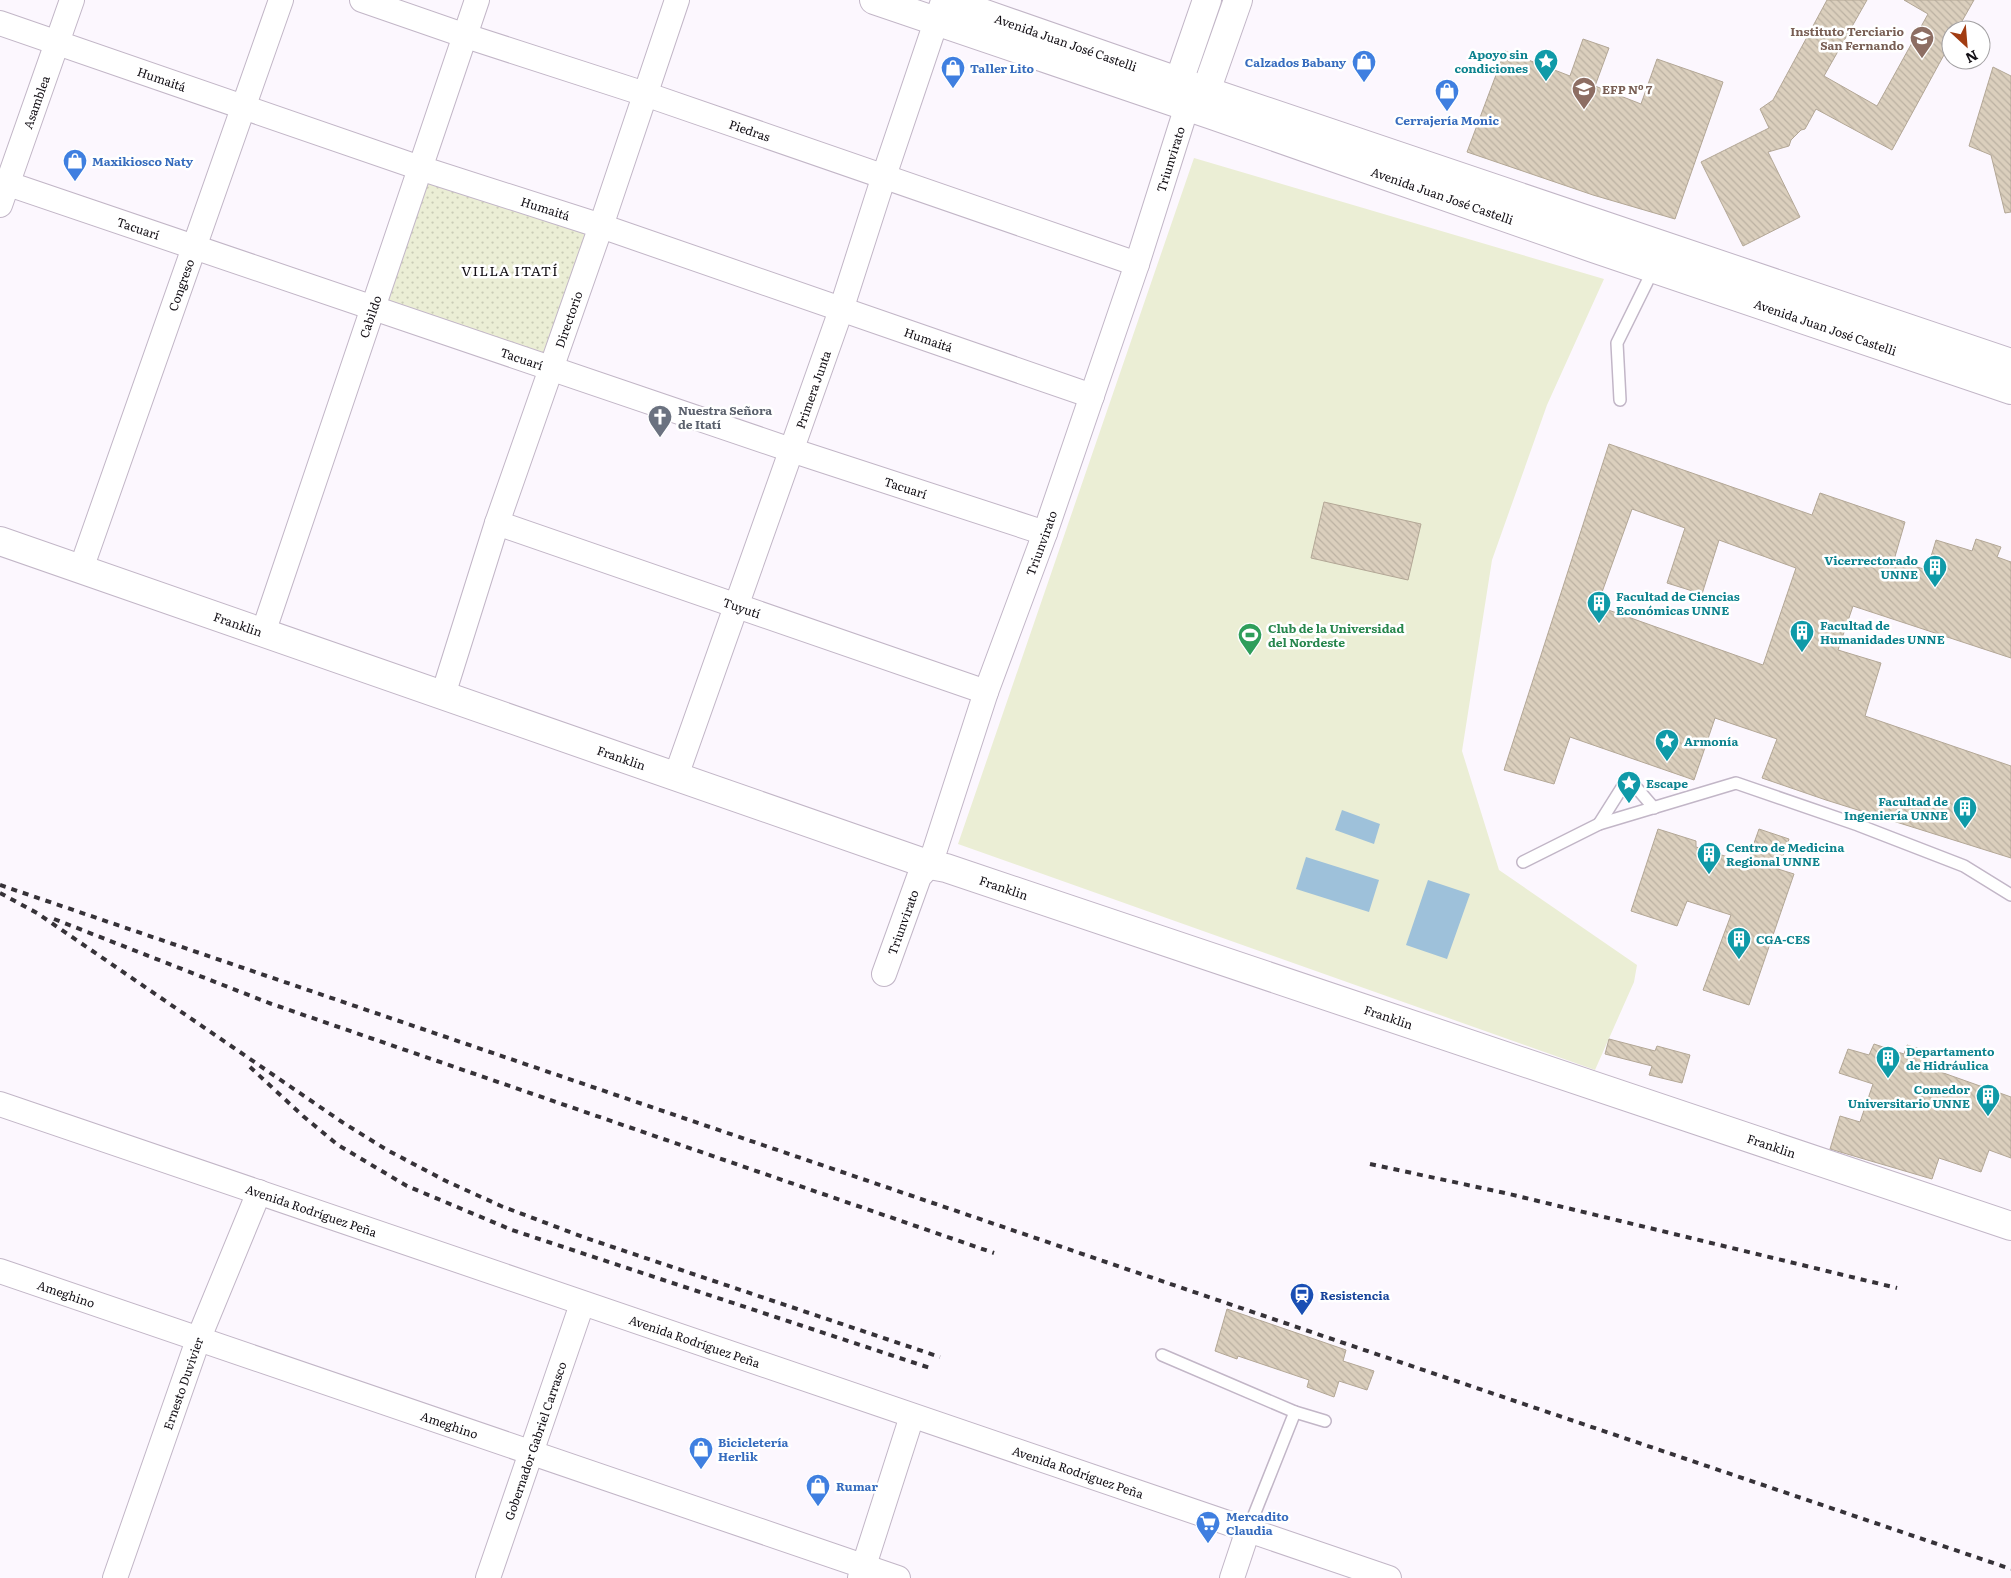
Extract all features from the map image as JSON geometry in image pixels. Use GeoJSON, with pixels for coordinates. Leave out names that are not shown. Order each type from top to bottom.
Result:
{"type":"FeatureCollection","features":[{"type":"Feature","properties":{"kind":"main road","name":"Avenida Juan José Castelli"},"geometry":{"type":"LineString","coordinates":[[874,0],[942,7],[1179,81],[1196,99],[2011,363]]}},
{"type":"Feature","properties":{"kind":"main road"},"geometry":{"type":"LineString","coordinates":[[1179,81],[1207,0]]}},
{"type":"Feature","properties":{"kind":"main road"},"geometry":{"type":"LineString","coordinates":[[1196,99],[1238,0]]}},
{"type":"Feature","properties":{"kind":"main road","name":"Avenida Juan José Castelli"},"geometry":{"type":"LineString","coordinates":[[942,7],[1654,268],[2011,390]]}},
{"type":"Feature","properties":{"kind":"main road","name":"Franklin"},"geometry":{"type":"LineString","coordinates":[[0,541],[930,865],[956,871],[2011,1226]]}},
{"type":"Feature","properties":{"kind":"street","name":"Asamblea"},"geometry":{"type":"LineString","coordinates":[[2,190],[58,43],[72,0]]}},
{"type":"Feature","properties":{"kind":"street","name":"Congreso"},"geometry":{"type":"LineString","coordinates":[[81,570],[281,0]]}},
{"type":"Feature","properties":{"kind":"street","name":"Piedras"},"geometry":{"type":"LineString","coordinates":[[362,0],[645,94],[1137,264]]}},
{"type":"Feature","properties":{"kind":"street","name":"Cabildo"},"geometry":{"type":"LineString","coordinates":[[263,633],[477,0]]}},
{"type":"Feature","properties":{"kind":"street","name":"Directorio"},"geometry":{"type":"LineString","coordinates":[[443,696],[497,523],[601,226],[677,0]]}},
{"type":"Feature","properties":{"kind":"street","name":"Primera Junta"},"geometry":{"type":"LineString","coordinates":[[676,776],[841,310],[884,176],[942,7]]}},
{"type":"Feature","properties":{"kind":"street","name":"Humaitá"},"geometry":{"type":"LineString","coordinates":[[0,23],[420,168],[601,226],[1092,396]]}},
{"type":"Feature","properties":{"kind":"street","name":"Triunvirato"},"geometry":{"type":"LineString","coordinates":[[884,974],[920,877],[930,865],[986,692],[1045,533],[1137,264],[1196,99]]}},
{"type":"Feature","properties":{"kind":"street","name":"Tacuarí"},"geometry":{"type":"LineString","coordinates":[[2,190],[194,246],[790,450],[1045,533]]}},
{"type":"Feature","properties":{"kind":"street","name":"Tuyutí"},"geometry":{"type":"LineString","coordinates":[[497,523],[986,692]]}},
{"type":"Feature","properties":{"kind":"street","name":"Avenida Rodríguez Peña"},"geometry":{"type":"LineString","coordinates":[[0,1104],[1389,1578]]}},
{"type":"Feature","properties":{"kind":"street","name":"Ernesto Duvivier"},"geometry":{"type":"LineString","coordinates":[[115,1578],[198,1340],[259,1192]]}},
{"type":"Feature","properties":{"kind":"street","name":"Ameghino"},"geometry":{"type":"LineString","coordinates":[[0,1271],[532,1453],[862,1572],[898,1578]]}},
{"type":"Feature","properties":{"kind":"street","name":"Gobernador Gabriel Carrasco"},"geometry":{"type":"LineString","coordinates":[[488,1578],[582,1304]]}},
{"type":"Feature","properties":{"kind":"street"},"geometry":{"type":"LineString","coordinates":[[862,1572],[912,1416]]}},
{"type":"Feature","properties":{"kind":"street"},"geometry":{"type":"LineString","coordinates":[[1232,1578],[1248,1530]]}},
{"type":"Feature","properties":{"kind":"lane"},"geometry":{"type":"LineString","coordinates":[[1620,400],[1617,343],[1654,268]]}},
{"type":"Feature","properties":{"kind":"lane"},"geometry":{"type":"LineString","coordinates":[[1599,824],[1628,778],[1654,808]]}},
{"type":"Feature","properties":{"kind":"lane"},"geometry":{"type":"LineString","coordinates":[[1523,862],[1599,824],[1736,783],[1858,825],[1964,866],[2011,894]]}},
{"type":"Feature","properties":{"kind":"lane"},"geometry":{"type":"LineString","coordinates":[[1162,1355],[1295,1412],[1325,1421]]}},
{"type":"Feature","properties":{"kind":"lane"},"geometry":{"type":"LineString","coordinates":[[1248,1530],[1295,1412]]}},
{"type":"Feature","properties":{"kind":"green space","name":"Club de la Universidad del Nordeste"},"geometry":{"type":"Polygon","coordinates":[[[1194,158],[1604,279],[1547,405],[1492,560],[1462,751],[1499,870],[1637,965],[1634,982],[1595,1070],[958,844],[1194,158]]]}},
{"type":"Feature","properties":{"kind":"green space"},"geometry":{"type":"Polygon","coordinates":[[[428,180],[586,232],[545,354],[387,302],[428,180]]]}},
{"type":"Feature","properties":{"kind":"water"},"geometry":{"type":"Polygon","coordinates":[[[1342,810],[1380,824],[1374,844],[1335,830],[1342,810]]]}},
{"type":"Feature","properties":{"kind":"water"},"geometry":{"type":"Polygon","coordinates":[[[1306,857],[1379,880],[1369,912],[1296,889],[1306,857]]]}},
{"type":"Feature","properties":{"kind":"water"},"geometry":{"type":"Polygon","coordinates":[[[1428,880],[1470,894],[1447,959],[1406,945],[1428,880]]]}},
{"type":"Feature","properties":{"kind":"building"},"geometry":{"type":"Polygon","coordinates":[[[1827,0],[1867,0],[1824,76],[1877,106],[1928,14],[1904,0],[1974,0],[1963,20],[1941,20],[1941,60],[1892,150],[1816,109],[1805,129],[1801,130],[1791,140],[1789,146],[1768,152],[1800,217],[1743,246],[1701,162],[1769,128],[1760,109],[1773,100],[1827,0]]]}},
{"type":"Feature","properties":{"kind":"building","name":"EFP Nº 7"},"geometry":{"type":"Polygon","coordinates":[[[1583,39],[1609,48],[1595,86],[1641,104],[1657,59],[1723,82],[1675,219],[1593,195],[1467,152],[1505,51],[1570,76],[1583,39]]]}},
{"type":"Feature","properties":{"kind":"building"},"geometry":{"type":"Polygon","coordinates":[[[1993,67],[2011,76],[2011,212],[2005,213],[1991,155],[1969,146],[1993,67]]]}},
{"type":"Feature","properties":{"kind":"building"},"geometry":{"type":"Polygon","coordinates":[[[1609,444],[1812,515],[1820,493],[1905,522],[1894,560],[1927,570],[1936,540],[1972,551],[1976,539],[2001,547],[1997,557],[2011,562],[2011,658],[1853,606],[1838,650],[1881,663],[1865,716],[2011,766],[2011,858],[1762,778],[1777,739],[1715,718],[1694,780],[1570,737],[1554,784],[1504,770],[1609,444]],[[1632,509],[1597,606],[1763,665],[1796,568],[1719,540],[1702,594],[1667,583],[1685,528],[1632,509]]]}},
{"type":"Feature","properties":{"kind":"building"},"geometry":{"type":"Polygon","coordinates":[[[1324,502],[1421,524],[1408,580],[1311,558],[1324,502]]]}},
{"type":"Feature","properties":{"kind":"building"},"geometry":{"type":"Polygon","coordinates":[[[1658,829],[1696,841],[1696,847],[1747,863],[1759,829],[1789,839],[1778,869],[1794,874],[1749,1005],[1703,990],[1731,915],[1687,901],[1677,926],[1631,911],[1658,829]]]}},
{"type":"Feature","properties":{"kind":"building"},"geometry":{"type":"Polygon","coordinates":[[[1609,1039],[1655,1051],[1657,1046],[1690,1055],[1682,1083],[1649,1075],[1652,1066],[1605,1054],[1609,1039]]]}},
{"type":"Feature","properties":{"kind":"building"},"geometry":{"type":"Polygon","coordinates":[[[1874,1044],[1904,1054],[1907,1045],[1926,1051],[1921,1065],[2011,1097],[2011,1158],[1989,1150],[1981,1172],[1939,1158],[1932,1179],[1830,1149],[1840,1116],[1860,1122],[1873,1084],[1839,1073],[1848,1049],[1869,1055],[1874,1044]]]}},
{"type":"Feature","properties":{"kind":"building"},"geometry":{"type":"Polygon","coordinates":[[[1227,1309],[1346,1350],[1343,1361],[1374,1371],[1367,1390],[1339,1381],[1334,1397],[1307,1387],[1309,1380],[1238,1356],[1237,1359],[1215,1351],[1227,1309]]]}},
{"type":"Feature","properties":{"kind":"railway"},"geometry":{"type":"LineString","coordinates":[[0,885],[2011,1569]]}},
{"type":"Feature","properties":{"kind":"railway"},"geometry":{"type":"LineString","coordinates":[[0,893],[37,913],[342,1122],[387,1150],[446,1181],[501,1206],[583,1237],[940,1357]]}},
{"type":"Feature","properties":{"kind":"railway"},"geometry":{"type":"LineString","coordinates":[[54,919],[269,1003],[994,1253]]}},
{"type":"Feature","properties":{"kind":"railway"},"geometry":{"type":"LineString","coordinates":[[250,1067],[303,1116],[338,1145],[407,1186],[512,1230],[930,1368]]}},
{"type":"Feature","properties":{"kind":"railway"},"geometry":{"type":"LineString","coordinates":[[1370,1164],[1505,1193],[1897,1288]]}},
{"type":"Feature","properties":{"kind":"place","name":"Instituto Terciario San Fernando"},"geometry":{"type":"Point","coordinates":[1922,59]}},
{"type":"Feature","properties":{"kind":"place","name":"Apoyo sin condiciones"},"geometry":{"type":"Point","coordinates":[1546,82]}},
{"type":"Feature","properties":{"kind":"place","name":"Calzados Babany"},"geometry":{"type":"Point","coordinates":[1364,83]}},
{"type":"Feature","properties":{"kind":"place","name":"Taller Lito"},"geometry":{"type":"Point","coordinates":[953,89]}},
{"type":"Feature","properties":{"kind":"place","name":"EFP Nº 7"},"geometry":{"type":"Point","coordinates":[1584,110]}},
{"type":"Feature","properties":{"kind":"place","name":"Cerrajería Monic"},"geometry":{"type":"Point","coordinates":[1447,112]}},
{"type":"Feature","properties":{"kind":"place","name":"Maxikiosco Naty"},"geometry":{"type":"Point","coordinates":[75,182]}},
{"type":"Feature","properties":{"kind":"place","name":"Nuestra Señora de Itatí"},"geometry":{"type":"Point","coordinates":[660,438]}},
{"type":"Feature","properties":{"kind":"place","name":"Vicerrectorado UNNE"},"geometry":{"type":"Point","coordinates":[1935,588]}},
{"type":"Feature","properties":{"kind":"place","name":"Facultad de Ciencias Económicas UNNE"},"geometry":{"type":"Point","coordinates":[1599,624]}},
{"type":"Feature","properties":{"kind":"place","name":"Facultad de Humanidades UNNE"},"geometry":{"type":"Point","coordinates":[1802,653]}},
{"type":"Feature","properties":{"kind":"place","name":"Club de la Universidad del Nordeste"},"geometry":{"type":"Point","coordinates":[1250,656]}},
{"type":"Feature","properties":{"kind":"place","name":"Armonía"},"geometry":{"type":"Point","coordinates":[1667,762]}},
{"type":"Feature","properties":{"kind":"place","name":"Escape"},"geometry":{"type":"Point","coordinates":[1629,804]}},
{"type":"Feature","properties":{"kind":"place","name":"Facultad de Ingeniería UNNE"},"geometry":{"type":"Point","coordinates":[1965,829]}},
{"type":"Feature","properties":{"kind":"place","name":"Centro de Medicina Regional UNNE"},"geometry":{"type":"Point","coordinates":[1709,875]}},
{"type":"Feature","properties":{"kind":"place","name":"CGA-CES"},"geometry":{"type":"Point","coordinates":[1739,960]}},
{"type":"Feature","properties":{"kind":"place","name":"Departamento de Hidráulica"},"geometry":{"type":"Point","coordinates":[1888,1079]}},
{"type":"Feature","properties":{"kind":"place","name":"Comedor Universitario UNNE"},"geometry":{"type":"Point","coordinates":[1988,1117]}},
{"type":"Feature","properties":{"kind":"place","name":"Resistencia"},"geometry":{"type":"Point","coordinates":[1302,1316]}},
{"type":"Feature","properties":{"kind":"place","name":"Bicicletería Herlik"},"geometry":{"type":"Point","coordinates":[701,1470]}},
{"type":"Feature","properties":{"kind":"place","name":"Rumar"},"geometry":{"type":"Point","coordinates":[818,1507]}},
{"type":"Feature","properties":{"kind":"place","name":"Mercadito Claudia"},"geometry":{"type":"Point","coordinates":[1208,1544]}},
{"type":"Feature","properties":{"kind":"district","name":"VILLA ITATÍ"},"geometry":{"type":"Point","coordinates":[510,270]}}]}
